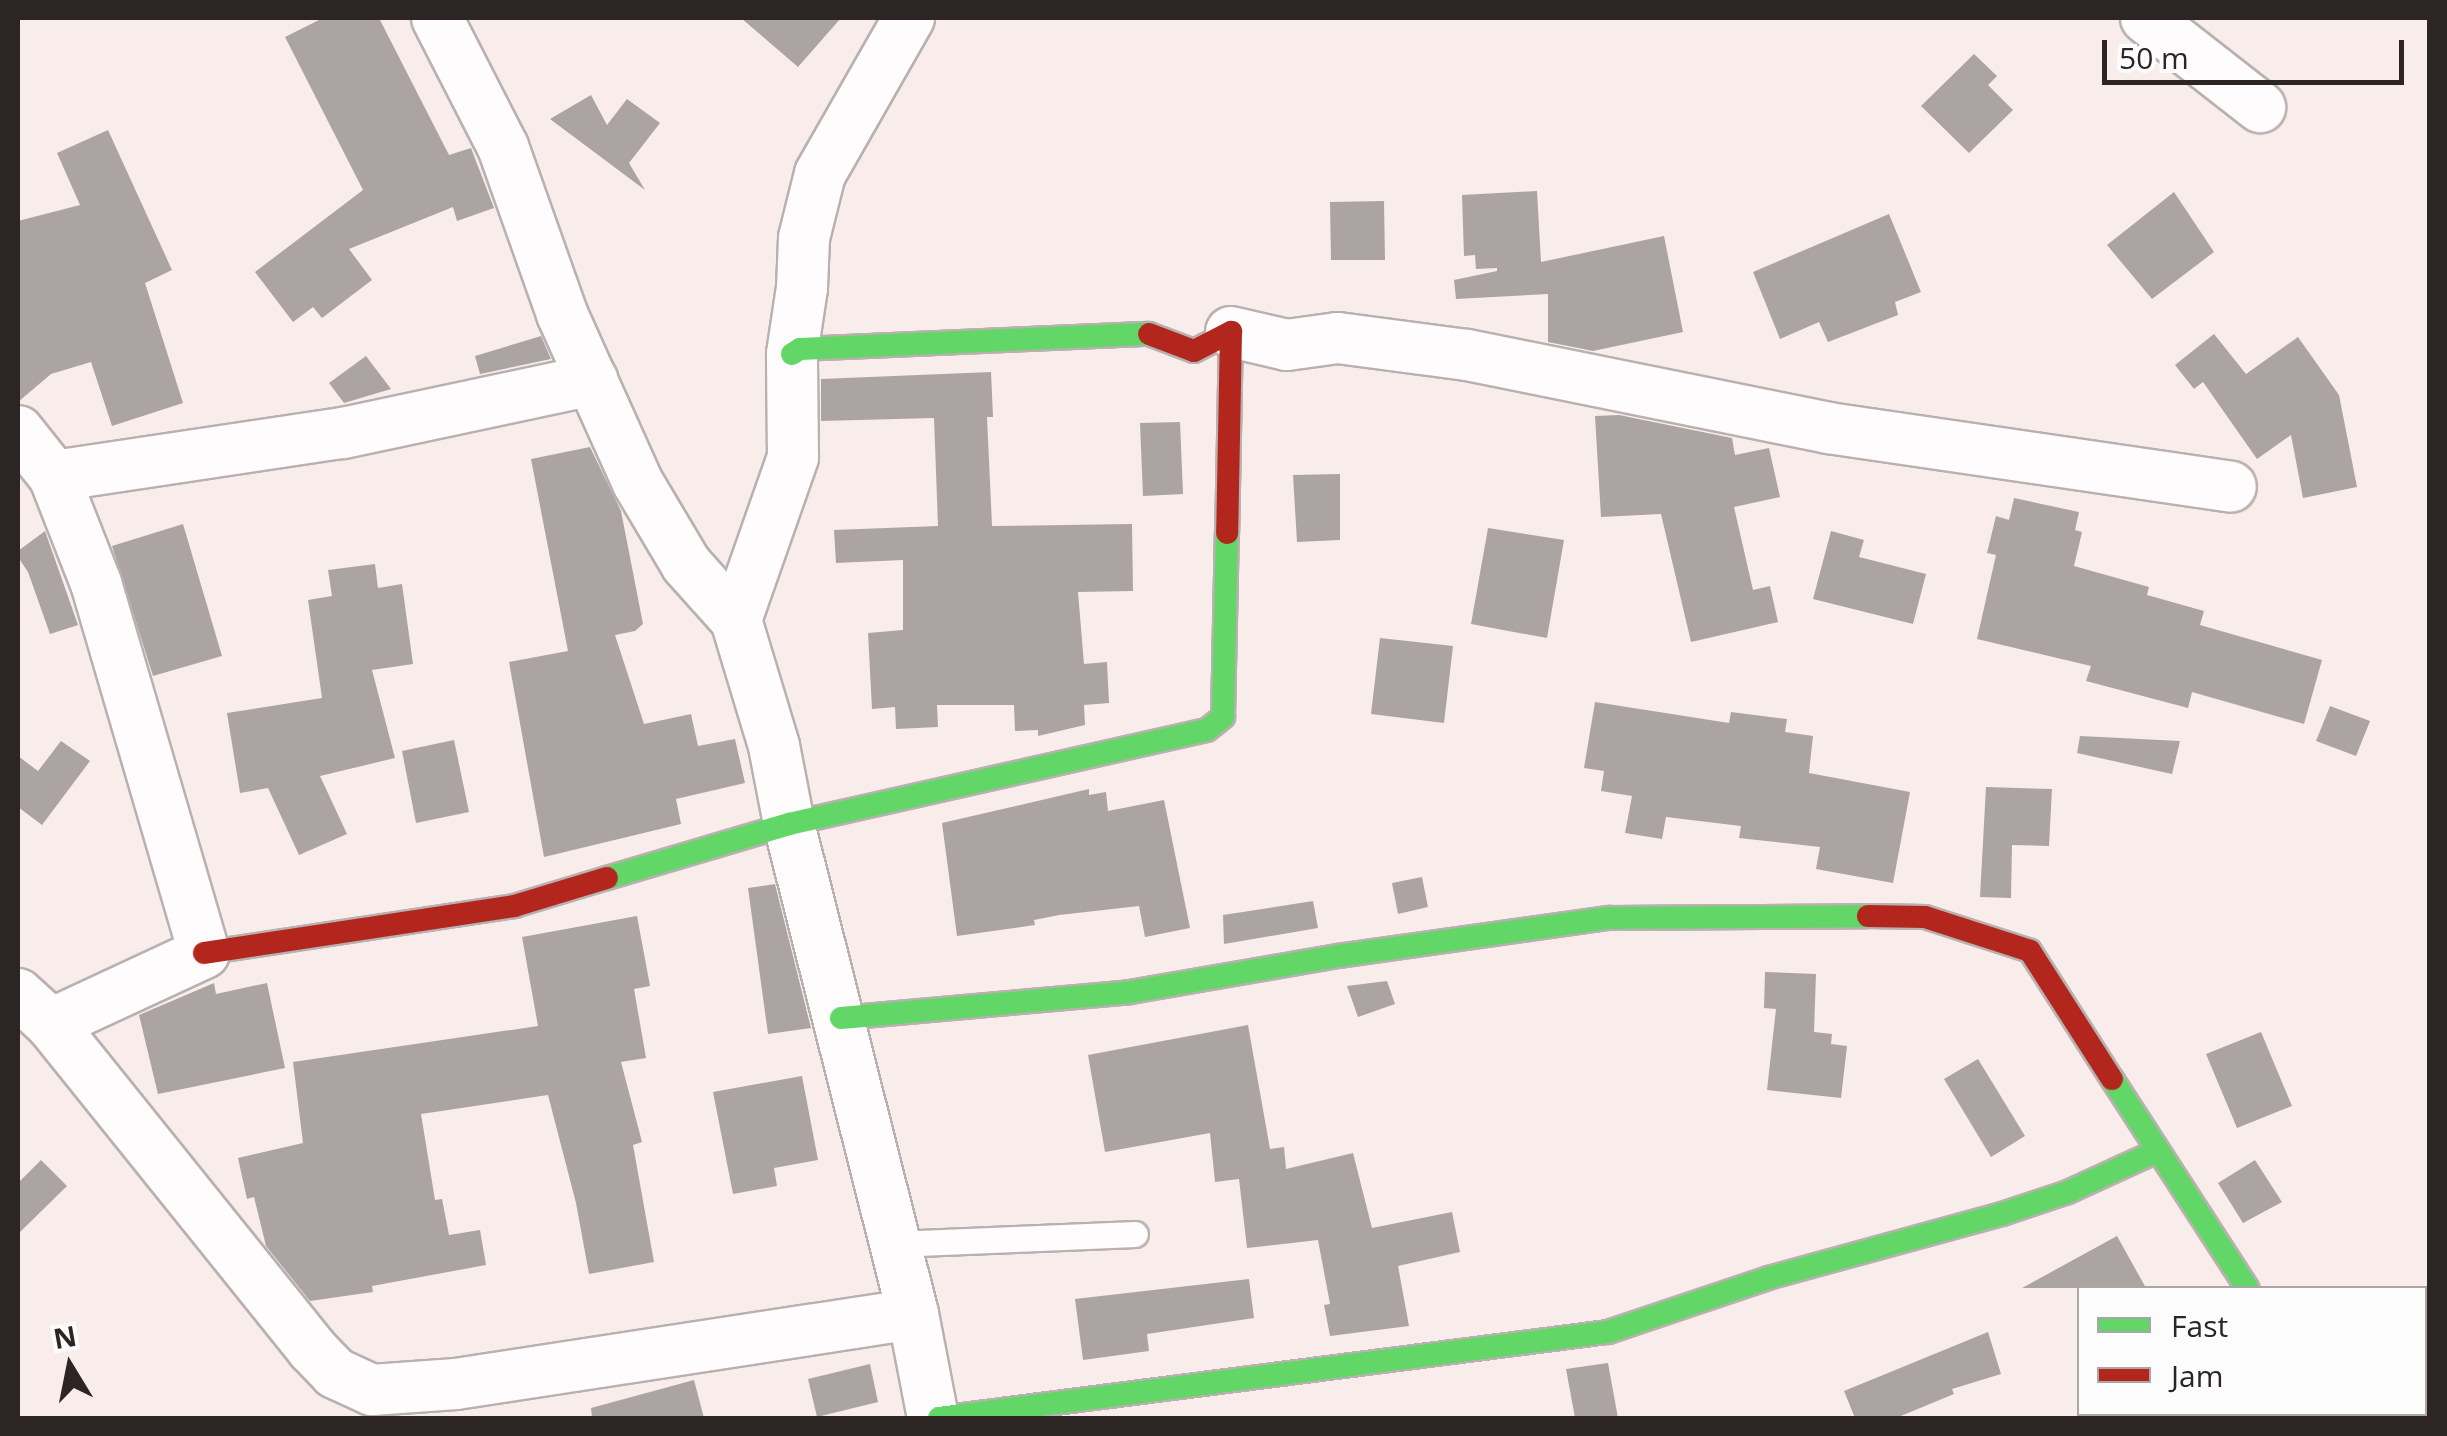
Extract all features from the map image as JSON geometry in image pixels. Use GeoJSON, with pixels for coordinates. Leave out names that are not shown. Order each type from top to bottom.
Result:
{"type":"FeatureCollection","features":[{"type":"Feature","properties":{"kind":"street"},"geometry":{"type":"LineString","coordinates":[[438,18],[503,147],[562,314],[638,482],[686,564],[736,620],[774,746],[788,824],[840,1018],[936,1418],[1608,1332],[1768,1278],[2068,1192],[2157,1151]]}},
{"type":"Feature","properties":{"kind":"street"},"geometry":{"type":"LineString","coordinates":[[736,620],[792,456],[792,354],[802,288],[804,238],[820,174],[909,18]]}},
{"type":"Feature","properties":{"kind":"street"},"geometry":{"type":"LineString","coordinates":[[2146,18],[2260,108]]}},
{"type":"Feature","properties":{"kind":"street"},"geometry":{"type":"LineString","coordinates":[[792,354],[800,349],[1150,334],[1194,350],[1230,332],[1286,345],[1338,338],[1467,354],[1829,428],[2230,487]]}},
{"type":"Feature","properties":{"kind":"street"},"geometry":{"type":"LineString","coordinates":[[913,1314],[460,1401],[372,1390],[335,1373],[34,1009],[204,953],[514,906],[788,824],[1206,730],[1223,717],[1230,332]]}},
{"type":"Feature","properties":{"kind":"street"},"geometry":{"type":"LineString","coordinates":[[54,476],[343,432],[592,380]]}},
{"type":"Feature","properties":{"kind":"street"},"geometry":{"type":"LineString","coordinates":[[18,431],[54,476],[96,583],[204,953]]}},
{"type":"Feature","properties":{"kind":"street"},"geometry":{"type":"LineString","coordinates":[[840,1018],[1130,992],[1338,956],[1610,918],[1722,914],[1925,916],[2030,951],[2246,1286]]}},
{"type":"Feature","properties":{"kind":"lane"},"geometry":{"type":"LineString","coordinates":[[895,1244],[1136,1234]]}},
{"type":"Feature","properties":{"kind":"building"},"geometry":{"type":"Polygon","coordinates":[[[323,18],[379,18],[449,155],[471,148],[494,208],[457,221],[453,207],[349,249],[372,280],[322,318],[313,307],[293,322],[255,272],[363,190],[285,37],[323,18]]]}},
{"type":"Feature","properties":{"kind":"building"},"geometry":{"type":"Polygon","coordinates":[[[741,18],[841,18],[798,67],[741,18]]]}},
{"type":"Feature","properties":{"kind":"building"},"geometry":{"type":"Polygon","coordinates":[[[1974,54],[1997,76],[1988,85],[2013,110],[1969,153],[1921,106],[1974,54]]]}},
{"type":"Feature","properties":{"kind":"building"},"geometry":{"type":"Polygon","coordinates":[[[591,95],[607,125],[627,99],[660,123],[629,163],[645,190],[550,119],[591,95]]]}},
{"type":"Feature","properties":{"kind":"building"},"geometry":{"type":"Polygon","coordinates":[[[108,130],[172,270],[145,283],[183,403],[112,426],[91,362],[51,374],[18,402],[18,221],[80,205],[57,153],[108,130]]]}},
{"type":"Feature","properties":{"kind":"building"},"geometry":{"type":"Polygon","coordinates":[[[1537,191],[1541,262],[1664,236],[1683,332],[1593,351],[1548,342],[1548,294],[1456,299],[1454,280],[1497,271],[1476,269],[1475,255],[1464,256],[1462,195],[1537,191]]]}},
{"type":"Feature","properties":{"kind":"building"},"geometry":{"type":"Polygon","coordinates":[[[2174,192],[2214,252],[2152,299],[2107,245],[2174,192]]]}},
{"type":"Feature","properties":{"kind":"building"},"geometry":{"type":"Polygon","coordinates":[[[1384,201],[1385,260],[1331,260],[1330,202],[1384,201]]]}},
{"type":"Feature","properties":{"kind":"building"},"geometry":{"type":"Polygon","coordinates":[[[1889,214],[1921,292],[1895,302],[1898,315],[1828,342],[1819,322],[1780,339],[1753,272],[1889,214]]]}},
{"type":"Feature","properties":{"kind":"building"},"geometry":{"type":"Polygon","coordinates":[[[2214,334],[2246,374],[2298,337],[2339,395],[2357,487],[2303,498],[2291,435],[2257,459],[2203,382],[2194,389],[2175,365],[2214,334]]]}},
{"type":"Feature","properties":{"kind":"building"},"geometry":{"type":"Polygon","coordinates":[[[541,336],[551,359],[480,374],[475,356],[541,336]]]}},
{"type":"Feature","properties":{"kind":"building"},"geometry":{"type":"Polygon","coordinates":[[[366,356],[391,389],[344,403],[329,383],[366,356]]]}},
{"type":"Feature","properties":{"kind":"building"},"geometry":{"type":"Polygon","coordinates":[[[991,372],[993,417],[987,417],[992,526],[1132,524],[1133,591],[1078,592],[1084,664],[1107,662],[1109,703],[1084,705],[1085,725],[1038,736],[1038,730],[1015,731],[1014,705],[937,705],[938,727],[896,729],[895,707],[872,709],[868,633],[903,630],[903,560],[836,563],[834,530],[938,526],[934,418],[821,421],[821,379],[991,372]]]}},
{"type":"Feature","properties":{"kind":"building"},"geometry":{"type":"Polygon","coordinates":[[[1619,415],[1732,438],[1735,455],[1769,448],[1780,497],[1734,507],[1753,590],[1770,586],[1778,622],[1691,642],[1661,514],[1601,517],[1595,416],[1619,415]]]}},
{"type":"Feature","properties":{"kind":"building"},"geometry":{"type":"Polygon","coordinates":[[[1180,422],[1183,494],[1143,496],[1140,423],[1180,422]]]}},
{"type":"Feature","properties":{"kind":"building"},"geometry":{"type":"Polygon","coordinates":[[[590,447],[621,511],[643,624],[635,631],[615,635],[644,724],[691,714],[698,746],[735,739],[745,783],[676,799],[681,824],[544,857],[509,662],[568,651],[531,459],[590,447]]]}},
{"type":"Feature","properties":{"kind":"building"},"geometry":{"type":"Polygon","coordinates":[[[1340,474],[1340,540],[1297,542],[1293,475],[1340,474]]]}},
{"type":"Feature","properties":{"kind":"building"},"geometry":{"type":"Polygon","coordinates":[[[2014,498],[2079,512],[2075,530],[2082,532],[2074,566],[2149,587],[2147,595],[2204,611],[2200,625],[2322,660],[2304,724],[2192,692],[2188,708],[2086,681],[2091,666],[1977,639],[1996,555],[1987,553],[1996,516],[2009,520],[2014,498]]]}},
{"type":"Feature","properties":{"kind":"building"},"geometry":{"type":"Polygon","coordinates":[[[183,524],[222,656],[153,676],[112,546],[183,524]]]}},
{"type":"Feature","properties":{"kind":"building"},"geometry":{"type":"Polygon","coordinates":[[[1488,528],[1564,540],[1547,638],[1471,624],[1488,528]]]}},
{"type":"Feature","properties":{"kind":"building"},"geometry":{"type":"Polygon","coordinates":[[[45,531],[78,625],[50,634],[28,572],[18,557],[18,551],[45,531]]]}},
{"type":"Feature","properties":{"kind":"building"},"geometry":{"type":"Polygon","coordinates":[[[1831,531],[1864,540],[1859,557],[1926,574],[1913,624],[1813,599],[1831,531]]]}},
{"type":"Feature","properties":{"kind":"building"},"geometry":{"type":"Polygon","coordinates":[[[375,564],[378,588],[402,584],[413,664],[372,670],[395,758],[320,776],[347,834],[299,855],[268,788],[240,793],[227,713],[322,698],[308,600],[332,596],[328,570],[375,564]]]}},
{"type":"Feature","properties":{"kind":"building"},"geometry":{"type":"Polygon","coordinates":[[[1380,638],[1453,646],[1444,723],[1371,714],[1380,638]]]}},
{"type":"Feature","properties":{"kind":"building"},"geometry":{"type":"Polygon","coordinates":[[[1595,702],[1729,723],[1731,712],[1787,719],[1785,732],[1813,736],[1809,773],[1910,792],[1893,883],[1816,869],[1820,847],[1739,838],[1741,826],[1666,817],[1662,839],[1625,833],[1632,796],[1601,791],[1604,771],[1584,768],[1595,702]]]}},
{"type":"Feature","properties":{"kind":"building"},"geometry":{"type":"Polygon","coordinates":[[[2330,706],[2370,721],[2356,756],[2316,741],[2330,706]]]}},
{"type":"Feature","properties":{"kind":"building"},"geometry":{"type":"Polygon","coordinates":[[[2080,736],[2180,741],[2172,774],[2077,753],[2080,736]]]}},
{"type":"Feature","properties":{"kind":"building"},"geometry":{"type":"Polygon","coordinates":[[[454,740],[469,812],[416,823],[402,751],[454,740]]]}},
{"type":"Feature","properties":{"kind":"building"},"geometry":{"type":"Polygon","coordinates":[[[61,741],[90,761],[42,825],[18,807],[18,756],[38,771],[61,741]]]}},
{"type":"Feature","properties":{"kind":"building"},"geometry":{"type":"Polygon","coordinates":[[[1986,787],[2052,789],[2049,846],[2012,845],[2011,898],[1980,897],[1986,787]]]}},
{"type":"Feature","properties":{"kind":"building"},"geometry":{"type":"Polygon","coordinates":[[[1089,789],[1089,795],[1106,792],[1108,811],[1164,800],[1190,928],[1145,937],[1139,906],[1059,915],[1034,920],[1035,925],[957,936],[942,823],[1089,789]]]}},
{"type":"Feature","properties":{"kind":"building"},"geometry":{"type":"Polygon","coordinates":[[[1422,877],[1428,907],[1398,914],[1392,883],[1422,877]]]}},
{"type":"Feature","properties":{"kind":"building"},"geometry":{"type":"Polygon","coordinates":[[[775,884],[811,1028],[768,1034],[748,888],[775,884]]]}},
{"type":"Feature","properties":{"kind":"building"},"geometry":{"type":"Polygon","coordinates":[[[1313,901],[1318,928],[1224,944],[1223,915],[1313,901]]]}},
{"type":"Feature","properties":{"kind":"building"},"geometry":{"type":"Polygon","coordinates":[[[637,916],[650,986],[634,989],[646,1058],[621,1062],[642,1142],[633,1145],[654,1262],[589,1274],[576,1203],[548,1095],[421,1114],[435,1200],[442,1199],[449,1235],[480,1230],[486,1265],[372,1286],[373,1292],[310,1301],[266,1246],[254,1197],[247,1199],[238,1158],[303,1143],[293,1062],[538,1026],[522,937],[637,916]]]}},
{"type":"Feature","properties":{"kind":"building"},"geometry":{"type":"Polygon","coordinates":[[[1765,972],[1816,974],[1814,1032],[1832,1034],[1831,1044],[1847,1046],[1841,1098],[1767,1090],[1776,1009],[1764,1008],[1765,972]]]}},
{"type":"Feature","properties":{"kind":"building"},"geometry":{"type":"Polygon","coordinates":[[[1387,981],[1395,1004],[1358,1017],[1347,986],[1387,981]]]}},
{"type":"Feature","properties":{"kind":"building"},"geometry":{"type":"Polygon","coordinates":[[[214,983],[216,994],[267,983],[285,1068],[158,1094],[139,1015],[214,983]]]}},
{"type":"Feature","properties":{"kind":"building"},"geometry":{"type":"Polygon","coordinates":[[[1248,1025],[1270,1149],[1284,1147],[1286,1169],[1353,1153],[1372,1228],[1452,1212],[1460,1252],[1398,1266],[1409,1326],[1330,1336],[1324,1305],[1330,1304],[1318,1240],[1247,1248],[1239,1179],[1215,1182],[1210,1133],[1105,1152],[1088,1055],[1248,1025]]]}},
{"type":"Feature","properties":{"kind":"building"},"geometry":{"type":"Polygon","coordinates":[[[2261,1032],[2292,1106],[2237,1128],[2206,1054],[2261,1032]]]}},
{"type":"Feature","properties":{"kind":"building"},"geometry":{"type":"Polygon","coordinates":[[[1978,1059],[2025,1136],[1991,1157],[1944,1079],[1978,1059]]]}},
{"type":"Feature","properties":{"kind":"building"},"geometry":{"type":"Polygon","coordinates":[[[802,1076],[818,1160],[774,1168],[777,1186],[733,1194],[713,1092],[802,1076]]]}},
{"type":"Feature","properties":{"kind":"building"},"geometry":{"type":"Polygon","coordinates":[[[41,1160],[67,1186],[18,1234],[18,1183],[41,1160]]]}},
{"type":"Feature","properties":{"kind":"building"},"geometry":{"type":"Polygon","coordinates":[[[2255,1160],[2282,1202],[2243,1223],[2218,1183],[2255,1160]]]}},
{"type":"Feature","properties":{"kind":"building"},"geometry":{"type":"Polygon","coordinates":[[[2117,1236],[2145,1286],[2077,1286],[2022,1288],[2117,1236]]]}},
{"type":"Feature","properties":{"kind":"building"},"geometry":{"type":"Polygon","coordinates":[[[1249,1279],[1254,1318],[1147,1334],[1149,1351],[1083,1360],[1075,1299],[1249,1279]]]}},
{"type":"Feature","properties":{"kind":"building"},"geometry":{"type":"Polygon","coordinates":[[[1988,1332],[2001,1374],[1952,1389],[1954,1394],[1896,1418],[1855,1418],[1844,1391],[1988,1332]]]}},
{"type":"Feature","properties":{"kind":"building"},"geometry":{"type":"Polygon","coordinates":[[[1608,1363],[1618,1418],[1575,1418],[1566,1369],[1608,1363]]]}},
{"type":"Feature","properties":{"kind":"building"},"geometry":{"type":"Polygon","coordinates":[[[870,1364],[878,1402],[817,1417],[808,1379],[870,1364]]]}},
{"type":"Feature","properties":{"kind":"building"},"geometry":{"type":"Polygon","coordinates":[[[694,1380],[704,1418],[592,1418],[591,1408],[694,1380]]]}},
{"type":"Feature","properties":{"kind":"traffic: fast"},"geometry":{"type":"LineString","coordinates":[[792,354],[800,349],[1149,334]]}},
{"type":"Feature","properties":{"kind":"traffic: fast"},"geometry":{"type":"LineString","coordinates":[[607,878],[789,824],[1207,730],[1223,717],[1227,533]]}},
{"type":"Feature","properties":{"kind":"traffic: fast"},"geometry":{"type":"LineString","coordinates":[[841,1018],[1130,992],[1338,956],[1610,918],[1868,916]]}},
{"type":"Feature","properties":{"kind":"traffic: fast"},"geometry":{"type":"LineString","coordinates":[[2112,1079],[2246,1286]]}},
{"type":"Feature","properties":{"kind":"traffic: fast"},"geometry":{"type":"LineString","coordinates":[[939,1418],[1608,1332],[1768,1278],[2002,1214],[2068,1192],[2157,1151]]}},
{"type":"Feature","properties":{"kind":"traffic: jam"},"geometry":{"type":"LineString","coordinates":[[1149,334],[1194,351],[1231,332],[1227,533]]}},
{"type":"Feature","properties":{"kind":"traffic: jam"},"geometry":{"type":"LineString","coordinates":[[204,953],[514,906],[607,878]]}},
{"type":"Feature","properties":{"kind":"traffic: jam"},"geometry":{"type":"LineString","coordinates":[[1868,916],[1925,917],[2030,951],[2112,1079]]}}]}
